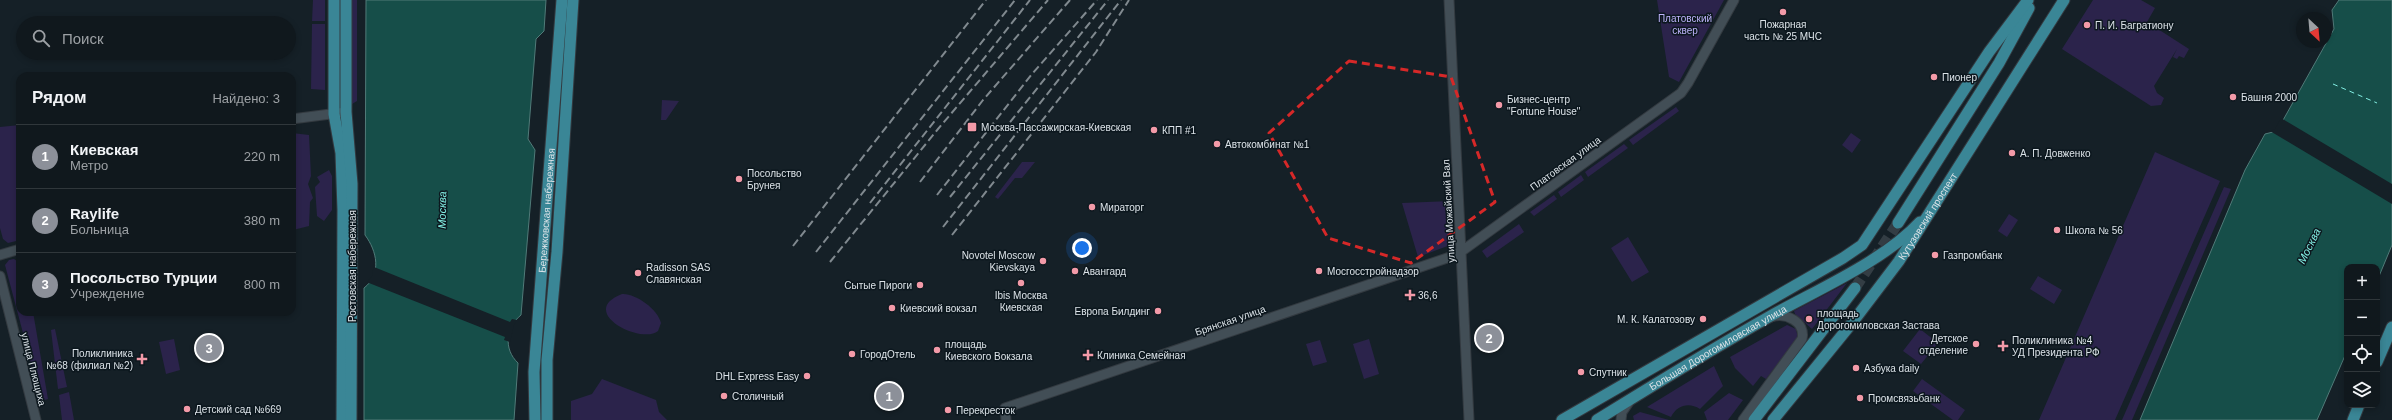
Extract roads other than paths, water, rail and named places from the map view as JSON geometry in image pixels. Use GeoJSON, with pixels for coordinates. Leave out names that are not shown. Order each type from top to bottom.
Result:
{"type":"FeatureCollection","features":[{"type":"Feature","properties":{"kind":"main road","name":"Ростовская набережная"},"geometry":{"type":"LineString","coordinates":[[334,0],[334,114],[343,174],[342,420]]}},
{"type":"Feature","properties":{"kind":"main road","name":"Ростовская набережная"},"geometry":{"type":"LineString","coordinates":[[346,0],[346,112],[352,184],[351,420]]}},
{"type":"Feature","properties":{"kind":"main road","name":"Бережковская набережная"},"geometry":{"type":"LineString","coordinates":[[535,420],[534,372],[562,0]]}},
{"type":"Feature","properties":{"kind":"main road","name":"Бережковская набережная"},"geometry":{"type":"LineString","coordinates":[[547,420],[547,366],[557,252],[573,0]]}},
{"type":"Feature","properties":{"kind":"main road","name":"Большая Дорогомиловская улица"},"geometry":{"type":"LineString","coordinates":[[1562,420],[1855,251],[1870,236],[1989,52],[2028,0]]}},
{"type":"Feature","properties":{"kind":"main road"},"geometry":{"type":"LineString","coordinates":[[1898,223],[1999,63],[2034,0]]}},
{"type":"Feature","properties":{"kind":"main road","name":"Кутузовский проспект"},"geometry":{"type":"LineString","coordinates":[[1774,420],[1857,317],[1899,261],[1941,197],[2064,0]]}},
{"type":"Feature","properties":{"kind":"main road","name":"Большая Дорогомиловская улица"},"geometry":{"type":"LineString","coordinates":[[1597,420],[1766,318],[1841,277],[1899,241],[1914,228],[1941,197]]}},
{"type":"Feature","properties":{"kind":"main road"},"geometry":{"type":"LineString","coordinates":[[1754,420],[1856,288]]}},
{"type":"Feature","properties":{"kind":"main road"},"geometry":{"type":"LineString","coordinates":[[2380,355],[2392,326]]}},
{"type":"Feature","properties":{"kind":"main road"},"geometry":{"type":"LineString","coordinates":[[2353,420],[2358,408]]}},
{"type":"Feature","properties":{"kind":"street","name":"улица Можайский Вал"},"geometry":{"type":"LineString","coordinates":[[1449,0],[1469,420]]}},
{"type":"Feature","properties":{"kind":"street","name":"Платовская улица"},"geometry":{"type":"LineString","coordinates":[[1462,251],[1681,93],[1734,0]]}},
{"type":"Feature","properties":{"kind":"street"},"geometry":{"type":"LineString","coordinates":[[296,119],[346,112]]}},
{"type":"Feature","properties":{"kind":"street"},"geometry":{"type":"LineString","coordinates":[[0,254],[16,250]]}},
{"type":"Feature","properties":{"kind":"street","name":"Брянская улица"},"geometry":{"type":"LineString","coordinates":[[1006,420],[1005,408],[1462,251]]}},
{"type":"Feature","properties":{"kind":"street","name":"улица Плющиха"},"geometry":{"type":"LineString","coordinates":[[0,276],[36,420]]}},
{"type":"Feature","properties":{"kind":"street"},"geometry":{"type":"LineString","coordinates":[[1742,420],[1802,339],[1803,334],[1800,326],[1788,316],[1766,318]]}},
{"type":"Feature","properties":{"kind":"street"},"geometry":{"type":"LineString","coordinates":[[1621,420],[1622,412],[1633,398]]}},
{"type":"Feature","properties":{"kind":"water","name":"Москва"},"geometry":{"type":"Polygon","coordinates":[[[366,0],[546,0],[544,31],[536,39],[528,139],[535,150],[521,315],[512,326],[508,338],[510,351],[518,363],[514,420],[364,420],[364,288],[373,276],[376,262],[375,255],[365,235],[366,0]]]}},
{"type":"Feature","properties":{"kind":"water","name":"Москва"},"geometry":{"type":"Polygon","coordinates":[[[2339,0],[2392,0],[2392,245],[2380,274],[2380,264],[2344,264],[2344,358],[2317,420],[2140,420],[2245,170],[2265,134],[2277,131],[2323,48],[2332,48],[2332,33],[2334,29],[2332,10],[2339,0]]]}},
{"type":"Feature","properties":{"kind":"tunnel"},"geometry":{"type":"LineString","coordinates":[[1855,288],[1898,223]]}},
{"type":"Feature","properties":{"kind":"railway"},"geometry":{"type":"LineString","coordinates":[[793,246],[986,0]]}},
{"type":"Feature","properties":{"kind":"railway"},"geometry":{"type":"LineString","coordinates":[[816,252],[1015,0]]}},
{"type":"Feature","properties":{"kind":"railway"},"geometry":{"type":"LineString","coordinates":[[870,203],[1030,0]]}},
{"type":"Feature","properties":{"kind":"railway"},"geometry":{"type":"LineString","coordinates":[[830,262],[938,129],[1048,0]]}},
{"type":"Feature","properties":{"kind":"railway"},"geometry":{"type":"LineString","coordinates":[[920,182],[983,100],[1070,0]]}},
{"type":"Feature","properties":{"kind":"railway"},"geometry":{"type":"LineString","coordinates":[[937,195],[1032,74],[1097,0]]}},
{"type":"Feature","properties":{"kind":"railway"},"geometry":{"type":"LineString","coordinates":[[950,197],[1108,0]]}},
{"type":"Feature","properties":{"kind":"railway"},"geometry":{"type":"LineString","coordinates":[[943,227],[1121,0]]}},
{"type":"Feature","properties":{"kind":"railway"},"geometry":{"type":"LineString","coordinates":[[952,235],[1096,52],[1129,0]]}},
{"type":"Feature","properties":{"kind":"place","name":"Пожарная часть № 25 МЧС"},"geometry":{"type":"Point","coordinates":[1783,12]}},
{"type":"Feature","properties":{"kind":"place","name":"П. И. Багратиону"},"geometry":{"type":"Point","coordinates":[2087,25]}},
{"type":"Feature","properties":{"kind":"place","name":"Пионер"},"geometry":{"type":"Point","coordinates":[1934,77]}},
{"type":"Feature","properties":{"kind":"place","name":"Башня 2000"},"geometry":{"type":"Point","coordinates":[2233,97]}},
{"type":"Feature","properties":{"kind":"place","name":"Бизнес-центр \"Fortune House\""},"geometry":{"type":"Point","coordinates":[1499,105]}},
{"type":"Feature","properties":{"kind":"place","name":"Москва-Пассажирская-Киевская"},"geometry":{"type":"Point","coordinates":[972,127]}},
{"type":"Feature","properties":{"kind":"place","name":"КПП #1"},"geometry":{"type":"Point","coordinates":[1154,130]}},
{"type":"Feature","properties":{"kind":"place","name":"Автокомбинат №1"},"geometry":{"type":"Point","coordinates":[1217,144]}},
{"type":"Feature","properties":{"kind":"place","name":"А. П. Довженко"},"geometry":{"type":"Point","coordinates":[2012,153]}},
{"type":"Feature","properties":{"kind":"place","name":"Посольство Брунея"},"geometry":{"type":"Point","coordinates":[739,179]}},
{"type":"Feature","properties":{"kind":"place","name":"Мираторг"},"geometry":{"type":"Point","coordinates":[1092,207]}},
{"type":"Feature","properties":{"kind":"place","name":"Школа № 56"},"geometry":{"type":"Point","coordinates":[2057,230]}},
{"type":"Feature","properties":{"kind":"place","name":"Газпромбанк"},"geometry":{"type":"Point","coordinates":[1935,255]}},
{"type":"Feature","properties":{"kind":"place","name":"Novotel Moscow Kievskaya"},"geometry":{"type":"Point","coordinates":[1043,261]}},
{"type":"Feature","properties":{"kind":"place","name":"Авангард"},"geometry":{"type":"Point","coordinates":[1075,271]}},
{"type":"Feature","properties":{"kind":"place","name":"Мосгосстройнадзор"},"geometry":{"type":"Point","coordinates":[1319,271]}},
{"type":"Feature","properties":{"kind":"place","name":"Radisson SAS Славянская"},"geometry":{"type":"Point","coordinates":[638,273]}},
{"type":"Feature","properties":{"kind":"place","name":"Ibis Москва Киевская"},"geometry":{"type":"Point","coordinates":[1021,283]}},
{"type":"Feature","properties":{"kind":"place","name":"Сытые Пироги"},"geometry":{"type":"Point","coordinates":[920,285]}},
{"type":"Feature","properties":{"kind":"place","name":"36,6"},"geometry":{"type":"Point","coordinates":[1410,295]}},
{"type":"Feature","properties":{"kind":"place","name":"Киевский вокзал"},"geometry":{"type":"Point","coordinates":[892,308]}},
{"type":"Feature","properties":{"kind":"place","name":"Европа Билдинг"},"geometry":{"type":"Point","coordinates":[1158,311]}},
{"type":"Feature","properties":{"kind":"place","name":"М. К. Калатозову"},"geometry":{"type":"Point","coordinates":[1703,319]}},
{"type":"Feature","properties":{"kind":"place","name":"площадь Дорогомиловская Застава"},"geometry":{"type":"Point","coordinates":[1809,319]}},
{"type":"Feature","properties":{"kind":"place","name":"Raylife"},"geometry":{"type":"Point","coordinates":[1489,338]}},
{"type":"Feature","properties":{"kind":"place","name":"Детское отделение"},"geometry":{"type":"Point","coordinates":[1976,344]}},
{"type":"Feature","properties":{"kind":"place","name":"Поликлиника №4 УД Президента РФ"},"geometry":{"type":"Point","coordinates":[2003,346]}},
{"type":"Feature","properties":{"kind":"place","name":"Посольство Турции"},"geometry":{"type":"Point","coordinates":[209,348]}},
{"type":"Feature","properties":{"kind":"place","name":"площадь Киевского Вокзала"},"geometry":{"type":"Point","coordinates":[937,350]}},
{"type":"Feature","properties":{"kind":"place","name":"ГородОтель"},"geometry":{"type":"Point","coordinates":[852,354]}},
{"type":"Feature","properties":{"kind":"place","name":"Клиника Семейная"},"geometry":{"type":"Point","coordinates":[1088,355]}},
{"type":"Feature","properties":{"kind":"place","name":"Поликлиника №68 (филиал №2)"},"geometry":{"type":"Point","coordinates":[142,359]}},
{"type":"Feature","properties":{"kind":"place","name":"Азбука daily"},"geometry":{"type":"Point","coordinates":[1856,368]}},
{"type":"Feature","properties":{"kind":"place","name":"Спутник"},"geometry":{"type":"Point","coordinates":[1581,372]}},
{"type":"Feature","properties":{"kind":"place","name":"DHL Express Easy"},"geometry":{"type":"Point","coordinates":[807,376]}},
{"type":"Feature","properties":{"kind":"place","name":"Столичный"},"geometry":{"type":"Point","coordinates":[724,396]}},
{"type":"Feature","properties":{"kind":"place","name":"Киевская"},"geometry":{"type":"Point","coordinates":[889,396]}},
{"type":"Feature","properties":{"kind":"place","name":"Промсвязьбанк"},"geometry":{"type":"Point","coordinates":[1860,398]}},
{"type":"Feature","properties":{"kind":"place","name":"Детский сад №669"},"geometry":{"type":"Point","coordinates":[187,409]}},
{"type":"Feature","properties":{"kind":"place","name":"Перекресток"},"geometry":{"type":"Point","coordinates":[948,410]}},
{"type":"Feature","properties":{"kind":"park label","name":"Платовский сквер"},"geometry":{"type":"Point","coordinates":[1685,24]}}]}
